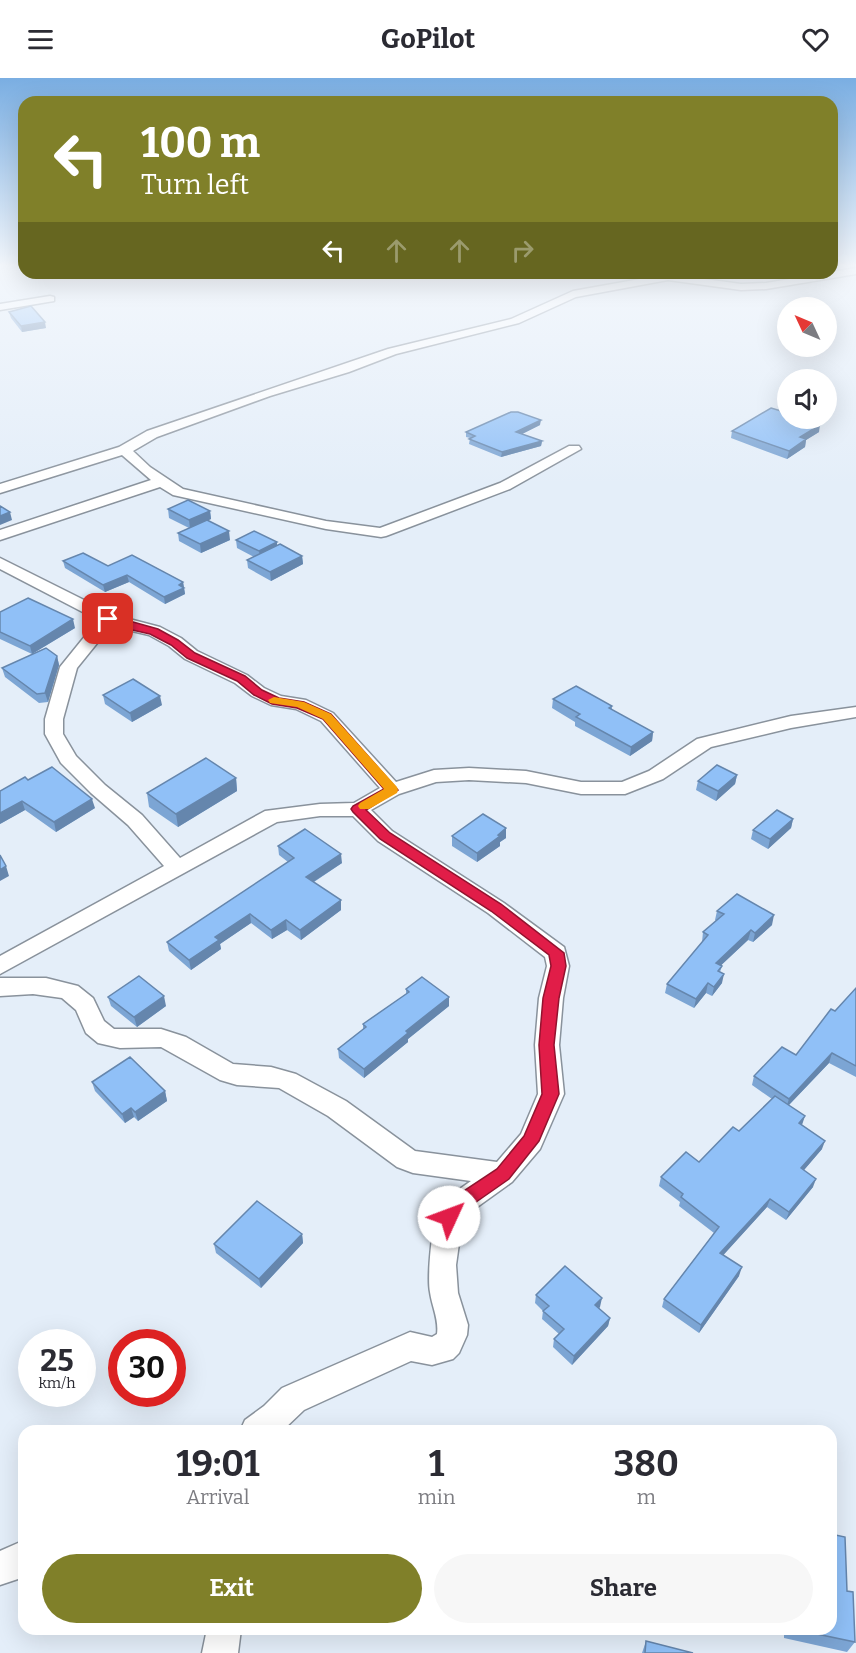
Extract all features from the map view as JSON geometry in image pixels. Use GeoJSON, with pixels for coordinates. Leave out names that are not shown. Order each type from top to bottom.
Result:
{"type":"FeatureCollection","features":[{"type":"Feature","properties":{"kind":"street"},"geometry":{"type":"LineString","coordinates":[[0,489],[124,450],[152,434],[266,393],[345,369],[392,351],[443,338]]}},
{"type":"Feature","properties":{"kind":"street"},"geometry":{"type":"LineString","coordinates":[[124,450],[145,470],[178,492],[326,525],[381,533],[505,486],[574,449]]}},
{"type":"Feature","properties":{"kind":"street"},"geometry":{"type":"LineString","coordinates":[[0,535],[163,481]]}},
{"type":"Feature","properties":{"kind":"street"},"geometry":{"type":"LineString","coordinates":[[0,563],[108,619],[123,625],[154,631],[175,642],[191,655],[241,679],[258,692],[277,701],[300,704],[327,717],[392,790]]}},
{"type":"Feature","properties":{"kind":"street"},"geometry":{"type":"LineString","coordinates":[[108,619],[69,668],[54,719],[54,734],[68,759],[98,789],[135,820],[177,868]]}},
{"type":"Feature","properties":{"kind":"street"},"geometry":{"type":"LineString","coordinates":[[0,966],[272,816],[320,810],[358,809],[392,790],[434,776],[469,774],[526,777],[581,788],[625,788],[656,775],[704,743],[791,722],[856,712]]}},
{"type":"Feature","properties":{"kind":"street"},"geometry":{"type":"LineString","coordinates":[[264,1425],[293,1399],[410,1346],[432,1351],[442,1349],[448,1343],[453,1325],[444,1293],[442,1265],[449,1217],[463,1202],[503,1174],[531,1141],[551,1094],[547,1045],[551,998],[558,966],[556,953],[496,908],[385,836],[358,809]]}},
{"type":"Feature","properties":{"kind":"street"},"geometry":{"type":"LineString","coordinates":[[0,987],[21,985],[74,992],[85,1004],[93,1025],[104,1035],[119,1040],[161,1038],[191,1051],[221,1071],[242,1076],[284,1079],[299,1086],[365,1129],[401,1158],[413,1162],[503,1174]]}},
{"type":"Feature","properties":{"kind":"street"},"geometry":{"type":"LineString","coordinates":[[0,1568],[18,1560]]}},
{"type":"Feature","properties":{"kind":"street"},"geometry":{"type":"LineString","coordinates":[[220,1653],[223,1635]]}},
{"type":"Feature","properties":{"kind":"building"},"geometry":{"type":"Polygon","coordinates":[[[771,408],[777,410],[777,429],[813,429],[800,437],[806,439],[789,451],[732,431],[771,408]]]}},
{"type":"Feature","properties":{"kind":"building"},"geometry":{"type":"Polygon","coordinates":[[[511,412],[518,412],[541,420],[516,432],[542,441],[502,452],[469,439],[475,436],[466,432],[511,412]]]}},
{"type":"Feature","properties":{"kind":"building"},"geometry":{"type":"Polygon","coordinates":[[[188,500],[210,511],[189,520],[168,509],[188,500]]]}},
{"type":"Feature","properties":{"kind":"building"},"geometry":{"type":"Polygon","coordinates":[[[0,506],[10,512],[0,516],[0,506]]]}},
{"type":"Feature","properties":{"kind":"building"},"geometry":{"type":"Polygon","coordinates":[[[207,520],[229,531],[200,544],[178,533],[207,520]]]}},
{"type":"Feature","properties":{"kind":"building"},"geometry":{"type":"Polygon","coordinates":[[[254,531],[277,542],[259,551],[236,540],[254,531]]]}},
{"type":"Feature","properties":{"kind":"building"},"geometry":{"type":"Polygon","coordinates":[[[280,544],[302,556],[270,572],[247,560],[280,544]]]}},
{"type":"Feature","properties":{"kind":"building"},"geometry":{"type":"Polygon","coordinates":[[[83,553],[108,566],[132,555],[183,582],[179,585],[184,588],[164,597],[127,575],[103,585],[63,561],[83,553]]]}},
{"type":"Feature","properties":{"kind":"building"},"geometry":{"type":"Polygon","coordinates":[[[28,598],[73,619],[30,646],[0,632],[0,612],[28,598]]]}},
{"type":"Feature","properties":{"kind":"building"},"geometry":{"type":"Polygon","coordinates":[[[46,648],[57,656],[45,693],[37,694],[2,668],[46,648]]]}},
{"type":"Feature","properties":{"kind":"building"},"geometry":{"type":"Polygon","coordinates":[[[133,679],[160,696],[130,713],[103,695],[133,679]]]}},
{"type":"Feature","properties":{"kind":"building"},"geometry":{"type":"Polygon","coordinates":[[[576,686],[612,706],[609,708],[653,732],[631,747],[576,717],[580,714],[553,699],[576,686]]]}},
{"type":"Feature","properties":{"kind":"building"},"geometry":{"type":"Polygon","coordinates":[[[206,758],[236,778],[176,814],[147,793],[206,758]]]}},
{"type":"Feature","properties":{"kind":"building"},"geometry":{"type":"Polygon","coordinates":[[[717,765],[737,775],[718,791],[698,781],[717,765]]]}},
{"type":"Feature","properties":{"kind":"building"},"geometry":{"type":"Polygon","coordinates":[[[52,767],[92,799],[54,822],[22,801],[0,813],[0,791],[25,777],[28,780],[52,767]]]}},
{"type":"Feature","properties":{"kind":"building"},"geometry":{"type":"Polygon","coordinates":[[[777,810],[793,819],[770,839],[753,830],[777,810]]]}},
{"type":"Feature","properties":{"kind":"building"},"geometry":{"type":"Polygon","coordinates":[[[483,814],[506,828],[498,835],[500,836],[477,853],[452,836],[483,814]]]}},
{"type":"Feature","properties":{"kind":"building"},"geometry":{"type":"Polygon","coordinates":[[[305,829],[341,854],[306,877],[341,900],[300,930],[286,920],[271,930],[250,914],[215,937],[219,940],[189,960],[167,942],[294,858],[278,846],[305,829]]]}},
{"type":"Feature","properties":{"kind":"building"},"geometry":{"type":"Polygon","coordinates":[[[0,855],[6,866],[0,870],[0,855]]]}},
{"type":"Feature","properties":{"kind":"building"},"geometry":{"type":"Polygon","coordinates":[[[737,894],[774,915],[755,933],[751,930],[716,963],[722,966],[718,971],[724,974],[714,987],[708,983],[696,999],[667,984],[708,935],[703,932],[724,914],[717,911],[737,894]]]}},
{"type":"Feature","properties":{"kind":"building"},"geometry":{"type":"Polygon","coordinates":[[[139,976],[164,996],[134,1017],[108,997],[139,976]]]}},
{"type":"Feature","properties":{"kind":"building"},"geometry":{"type":"Polygon","coordinates":[[[422,977],[449,997],[406,1031],[408,1033],[364,1069],[338,1049],[366,1027],[363,1024],[409,992],[406,989],[422,977]]]}},
{"type":"Feature","properties":{"kind":"building"},"geometry":{"type":"Polygon","coordinates":[[[856,988],[856,1066],[832,1053],[789,1099],[754,1076],[782,1047],[796,1055],[831,1009],[835,1011],[856,988]]]}},
{"type":"Feature","properties":{"kind":"building"},"geometry":{"type":"Polygon","coordinates":[[[130,1057],[165,1091],[135,1112],[131,1108],[122,1114],[92,1082],[130,1057]]]}},
{"type":"Feature","properties":{"kind":"building"},"geometry":{"type":"Polygon","coordinates":[[[775,1096],[805,1116],[799,1123],[825,1141],[801,1168],[816,1179],[789,1212],[770,1199],[720,1253],[742,1267],[701,1325],[664,1299],[719,1227],[681,1197],[683,1194],[661,1177],[686,1152],[699,1162],[733,1127],[739,1131],[775,1096]]]}},
{"type":"Feature","properties":{"kind":"building"},"geometry":{"type":"Polygon","coordinates":[[[257,1201],[302,1234],[259,1279],[214,1244],[257,1201]]]}},
{"type":"Feature","properties":{"kind":"building"},"geometry":{"type":"Polygon","coordinates":[[[565,1266],[602,1298],[595,1305],[610,1318],[574,1356],[554,1339],[564,1329],[543,1311],[549,1306],[536,1295],[565,1266]]]}},
{"type":"Feature","properties":{"kind":"building"},"geometry":{"type":"Polygon","coordinates":[[[837,1535],[845,1537],[847,1591],[853,1592],[855,1642],[822,1635],[837,1635],[837,1535]]]}},
{"type":"Feature","properties":{"kind":"building"},"geometry":{"type":"Polygon","coordinates":[[[646,1641],[693,1653],[645,1653],[646,1641]]]}},
{"type":"Feature","properties":{"kind":"slow traffic"},"geometry":{"type":"LineString","coordinates":[[274,700],[300,704],[327,717],[392,790],[364,806]]}},
{"type":"Feature","properties":{"kind":"route"},"geometry":{"type":"LineString","coordinates":[[108,619],[123,625],[154,631],[175,642],[191,655],[241,679],[258,692],[277,701],[300,704],[327,717],[392,790],[358,809],[385,836],[496,908],[556,953],[558,966],[551,998],[547,1045],[551,1094],[531,1141],[503,1174],[463,1202],[449,1217]]}}]}
